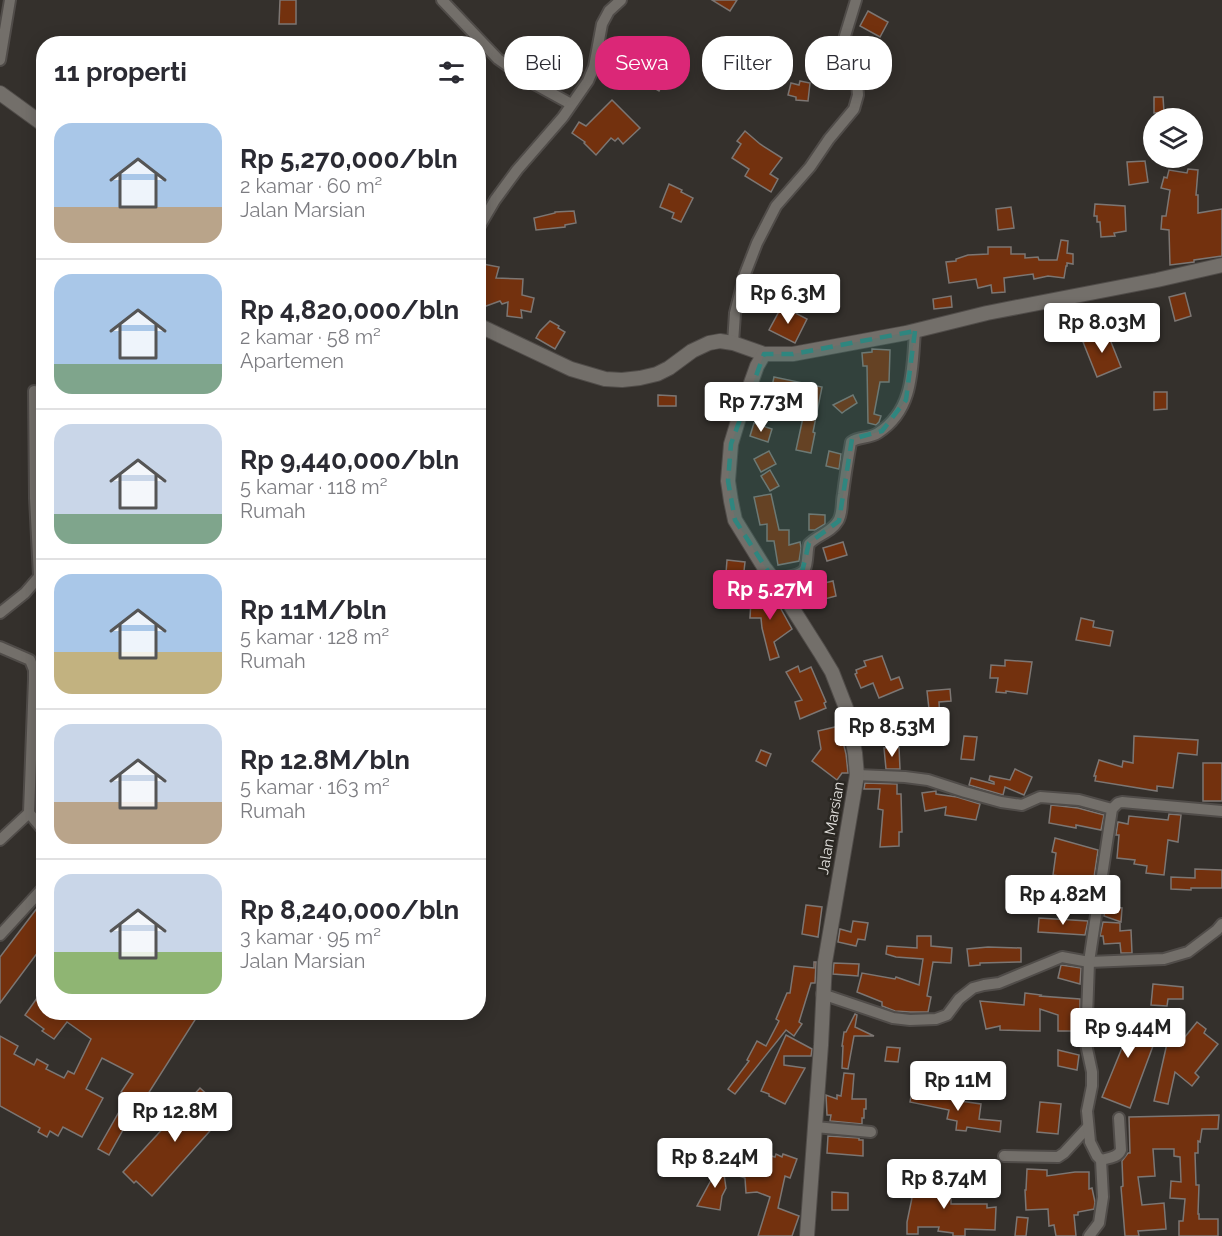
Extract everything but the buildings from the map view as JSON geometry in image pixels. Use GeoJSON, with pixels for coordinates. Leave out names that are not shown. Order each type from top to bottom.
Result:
{"type":"FeatureCollection","features":[{"type":"Feature","properties":{"kind":"street"},"geometry":{"type":"LineString","coordinates":[[0,60],[10,0]]}},
{"type":"Feature","properties":{"kind":"street"},"geometry":{"type":"LineString","coordinates":[[442,0],[476,36]]}},
{"type":"Feature","properties":{"kind":"street"},"geometry":{"type":"LineString","coordinates":[[486,215],[517,170],[563,117],[588,81],[594,67],[602,24],[609,11],[621,0]]}},
{"type":"Feature","properties":{"kind":"street"},"geometry":{"type":"LineString","coordinates":[[733,344],[735,313],[745,274],[757,243],[776,207],[854,109],[858,95],[857,83],[848,57],[845,36],[856,0]]}},
{"type":"Feature","properties":{"kind":"street"},"geometry":{"type":"LineString","coordinates":[[486,46],[498,59],[531,82],[571,104]]}},
{"type":"Feature","properties":{"kind":"street"},"geometry":{"type":"LineString","coordinates":[[0,93],[36,118]]}},
{"type":"Feature","properties":{"kind":"street"},"geometry":{"type":"LineString","coordinates":[[486,330],[571,369],[605,379],[622,380],[657,374],[692,351],[709,343],[720,341],[764,354],[793,354],[915,331],[987,313],[1135,285],[1222,265]]}},
{"type":"Feature","properties":{"kind":"street"},"geometry":{"type":"LineString","coordinates":[[773,579],[802,572],[805,569],[809,544],[834,527],[839,520],[851,442],[857,438],[874,436],[895,420],[906,400],[910,384],[915,331]]}},
{"type":"Feature","properties":{"kind":"street","name":"Jalan Marsian"},"geometry":{"type":"LineString","coordinates":[[764,354],[757,366],[731,444],[728,481],[735,520],[832,672],[848,717],[857,775],[825,962],[807,1236]]}},
{"type":"Feature","properties":{"kind":"street"},"geometry":{"type":"LineString","coordinates":[[34,391],[36,510]]}},
{"type":"Feature","properties":{"kind":"street"},"geometry":{"type":"LineString","coordinates":[[0,613],[25,593],[36,579]]}},
{"type":"Feature","properties":{"kind":"street"},"geometry":{"type":"LineString","coordinates":[[0,648],[30,660],[34,670],[29,813],[36,821]]}},
{"type":"Feature","properties":{"kind":"street"},"geometry":{"type":"LineString","coordinates":[[857,775],[928,780],[1001,802],[1022,805],[1040,797],[1079,800],[1112,809]]}},
{"type":"Feature","properties":{"kind":"street"},"geometry":{"type":"LineString","coordinates":[[1089,1236],[1099,1223],[1103,1184],[1101,1160],[1096,1156],[1090,1142],[1088,1127],[1087,1111],[1092,1086],[1092,1072],[1086,1044],[1089,962],[1112,809],[1122,802],[1222,811]]}},
{"type":"Feature","properties":{"kind":"street"},"geometry":{"type":"LineString","coordinates":[[0,840],[29,813]]}},
{"type":"Feature","properties":{"kind":"street"},"geometry":{"type":"LineString","coordinates":[[0,935],[36,896]]}},
{"type":"Feature","properties":{"kind":"street"},"geometry":{"type":"LineString","coordinates":[[822,994],[893,1018],[936,1019],[946,1015],[959,999],[973,988],[999,983],[1062,957],[1089,962],[1164,960],[1188,952],[1222,924]]}},
{"type":"Feature","properties":{"kind":"street"},"geometry":{"type":"LineString","coordinates":[[1101,1160],[1120,1153],[1119,1118]]}},
{"type":"Feature","properties":{"kind":"street"},"geometry":{"type":"LineString","coordinates":[[815,1127],[872,1132]]}},
{"type":"Feature","properties":{"kind":"street"},"geometry":{"type":"LineString","coordinates":[[1005,1156],[1058,1157],[1088,1127]]}},
{"type":"Feature","properties":{"kind":"highlighted area"},"geometry":{"type":"Polygon","coordinates":[[[915,331],[906,400],[882,431],[852,439],[839,521],[809,543],[802,572],[773,579],[735,520],[728,481],[731,444],[764,354],[793,354],[915,331]]]}}]}
